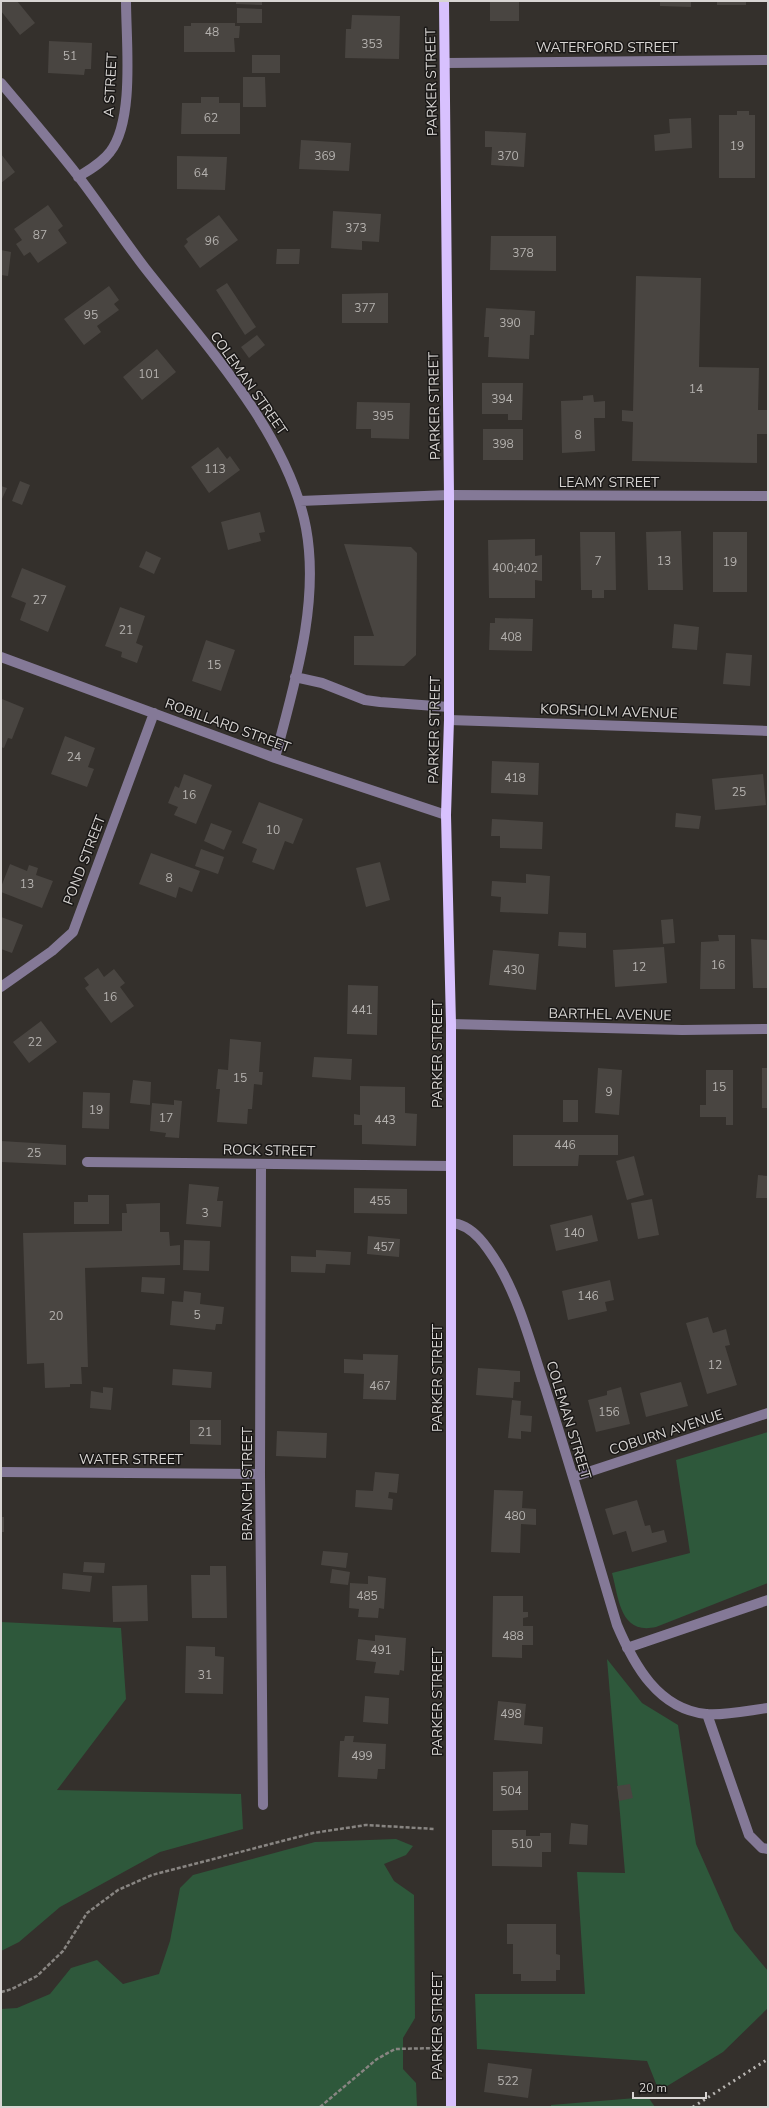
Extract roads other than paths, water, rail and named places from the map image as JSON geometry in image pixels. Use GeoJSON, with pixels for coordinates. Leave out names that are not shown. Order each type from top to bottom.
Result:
{"type":"FeatureCollection","features":[{"type":"Feature","properties":{"kind":"main road","name":"PARKER STREET"},"geometry":{"type":"LineString","coordinates":[[444,1],[449,495],[449,720],[446,815],[451,1024],[451,2107]]}},
{"type":"Feature","properties":{"kind":"street","name":"A STREET"},"geometry":{"type":"LineString","coordinates":[[78,177],[110,153],[119,137],[125,117],[126,1]]}},
{"type":"Feature","properties":{"kind":"street","name":"WATERFORD STREET"},"geometry":{"type":"LineString","coordinates":[[445,63],[768,60]]}},
{"type":"Feature","properties":{"kind":"street","name":"COLEMAN STREET"},"geometry":{"type":"LineString","coordinates":[[1,83],[78,177],[127,244],[238,389],[267,431],[284,462],[300,502],[306,529],[309,591],[305,626],[295,677],[275,758]]}},
{"type":"Feature","properties":{"kind":"street","name":"LEAMY STREET"},"geometry":{"type":"LineString","coordinates":[[300,502],[449,495],[768,496]]}},
{"type":"Feature","properties":{"kind":"street","name":"ROBILLARD STREET"},"geometry":{"type":"LineString","coordinates":[[1,657],[275,758],[446,815]]}},
{"type":"Feature","properties":{"kind":"street"},"geometry":{"type":"LineString","coordinates":[[295,677],[322,683],[365,700],[449,707]]}},
{"type":"Feature","properties":{"kind":"street","name":"POND STREET"},"geometry":{"type":"LineString","coordinates":[[2,986],[52,951],[73,932],[154,713]]}},
{"type":"Feature","properties":{"kind":"street","name":"KORSHOLM AVENUE"},"geometry":{"type":"LineString","coordinates":[[449,720],[768,731]]}},
{"type":"Feature","properties":{"kind":"street","name":"BARTHEL AVENUE"},"geometry":{"type":"LineString","coordinates":[[451,1024],[682,1030],[768,1029]]}},
{"type":"Feature","properties":{"kind":"street","name":"ROCK STREET"},"geometry":{"type":"LineString","coordinates":[[87,1162],[451,1166]]}},
{"type":"Feature","properties":{"kind":"street","name":"BRANCH STREET"},"geometry":{"type":"LineString","coordinates":[[262,1164],[260,1474],[263,1805]]}},
{"type":"Feature","properties":{"kind":"street","name":"COLEMAN STREET"},"geometry":{"type":"LineString","coordinates":[[451,1223],[465,1225],[485,1246],[499,1266],[515,1299],[573,1477],[617,1625],[627,1648],[642,1674],[657,1691],[668,1699],[684,1707],[707,1714],[768,1708]]}},
{"type":"Feature","properties":{"kind":"street","name":"COBURN AVENUE"},"geometry":{"type":"LineString","coordinates":[[573,1477],[768,1413]]}},
{"type":"Feature","properties":{"kind":"street","name":"WATER STREET"},"geometry":{"type":"LineString","coordinates":[[1,1472],[260,1474]]}},
{"type":"Feature","properties":{"kind":"street"},"geometry":{"type":"LineString","coordinates":[[627,1648],[768,1600]]}},
{"type":"Feature","properties":{"kind":"street"},"geometry":{"type":"LineString","coordinates":[[707,1714],[749,1834],[762,1848],[768,1849]]}},
{"type":"Feature","properties":{"kind":"railway"},"geometry":{"type":"LineString","coordinates":[[693,2107],[768,2059]]}}]}
